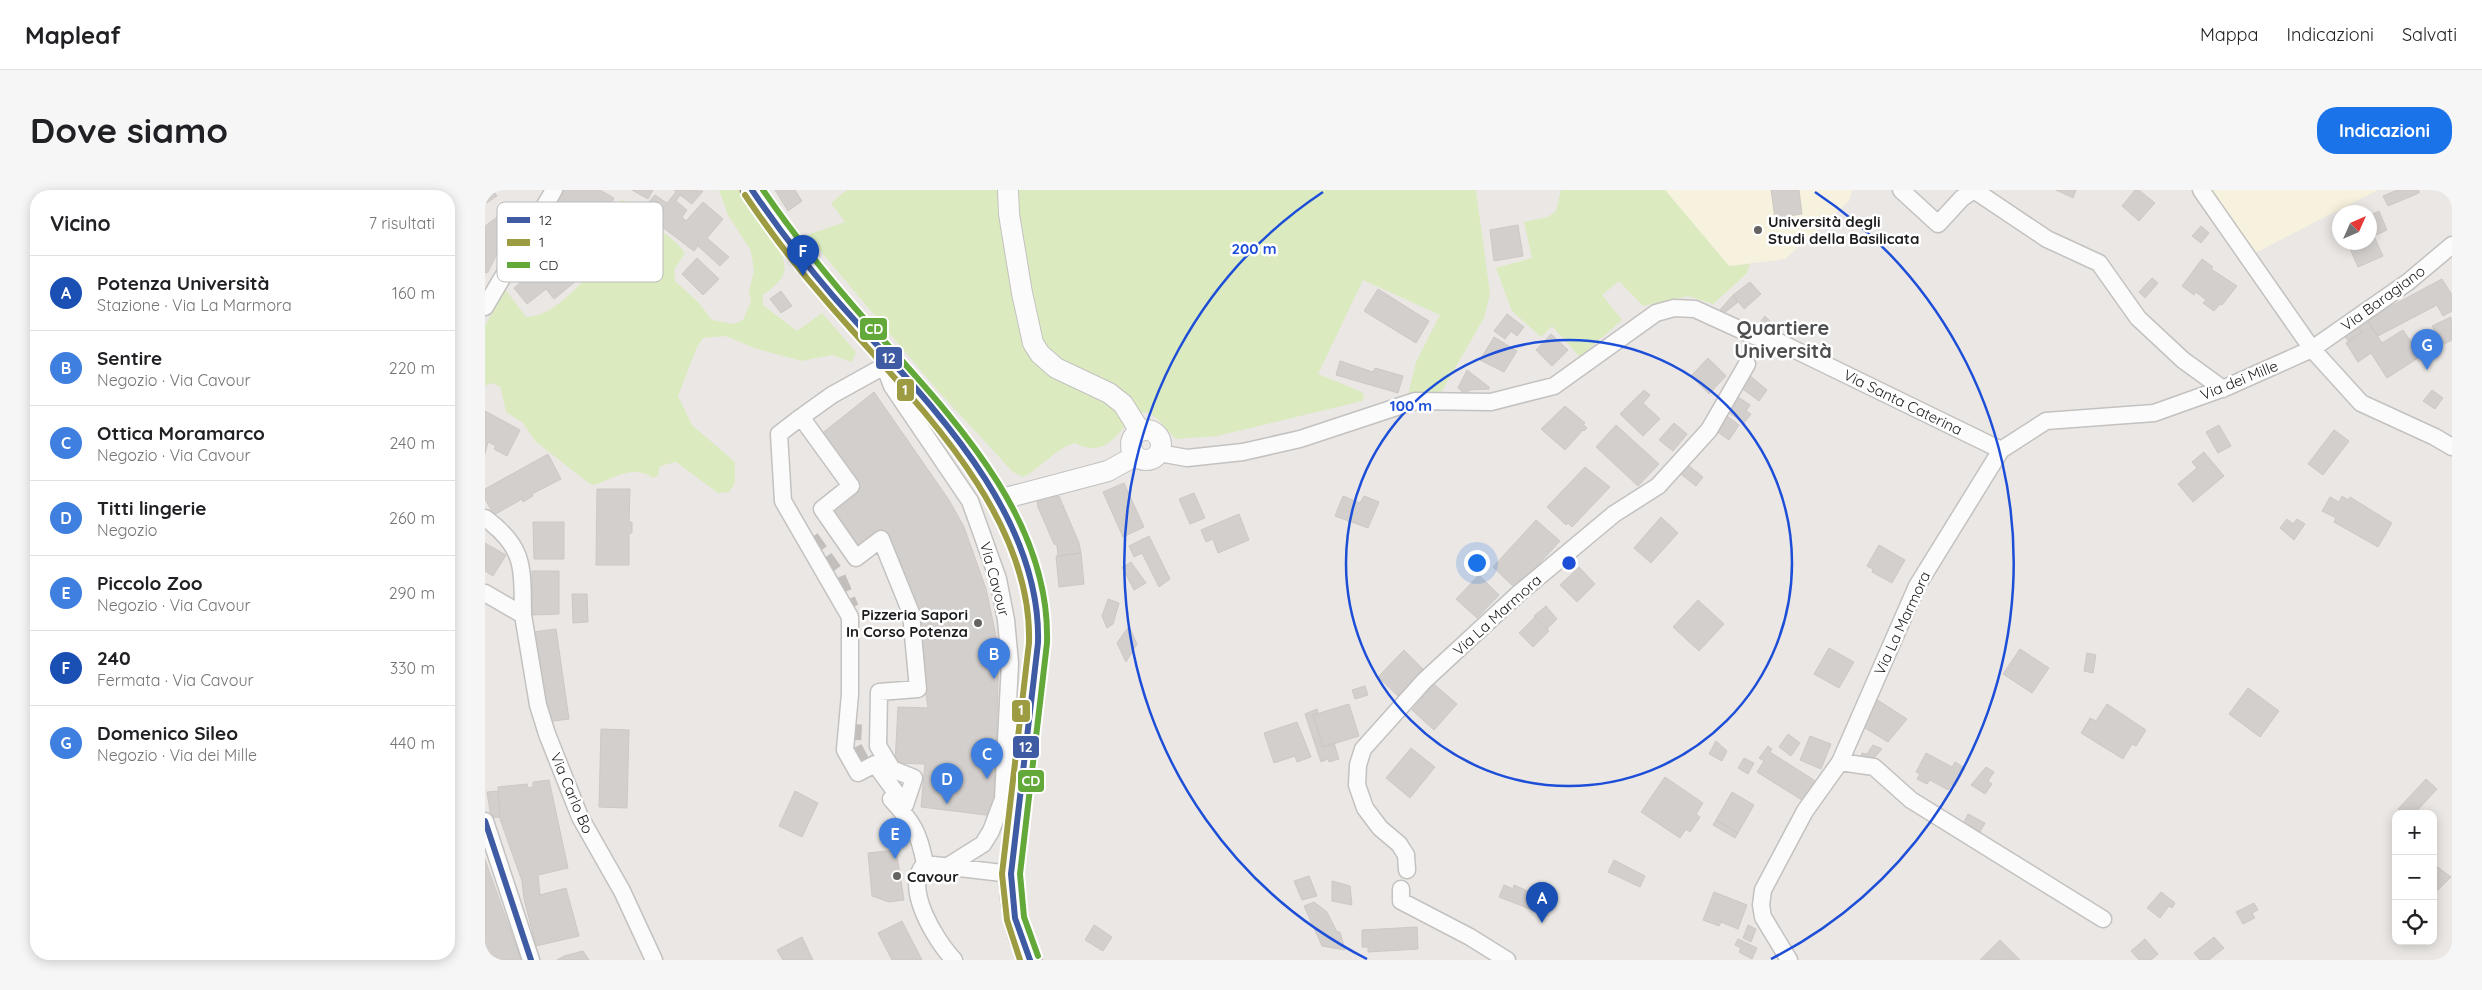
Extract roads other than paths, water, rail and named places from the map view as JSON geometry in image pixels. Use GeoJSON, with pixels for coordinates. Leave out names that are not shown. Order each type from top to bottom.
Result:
{"type":"FeatureCollection","features":[{"type":"Feature","properties":{"kind":"main road","name":"Via Cavour"},"geometry":{"type":"LineString","coordinates":[[752,190],[827,289],[941,420],[998,500],[1015,532],[1030,574],[1037,610],[1037,656],[1011,874],[1011,898],[1015,924],[1030,960]]}},
{"type":"Feature","properties":{"kind":"street"},"geometry":{"type":"LineString","coordinates":[[547,202],[554,190]]}},
{"type":"Feature","properties":{"kind":"street"},"geometry":{"type":"LineString","coordinates":[[1008,190],[1009,214],[1022,293],[1033,343],[1040,354],[1056,368],[1109,393],[1123,404],[1140,431]]}},
{"type":"Feature","properties":{"kind":"street"},"geometry":{"type":"LineString","coordinates":[[1901,190],[1938,224],[1962,198],[1974,190],[2047,239],[2099,263],[2138,318],[2183,360],[2223,389]]}},
{"type":"Feature","properties":{"kind":"street"},"geometry":{"type":"LineString","coordinates":[[2201,190],[2312,349],[2361,404],[2435,437],[2452,448]]}},
{"type":"Feature","properties":{"kind":"street","name":"Via Baragiano"},"geometry":{"type":"LineString","coordinates":[[2312,349],[2408,282],[2452,245]]}},
{"type":"Feature","properties":{"kind":"street"},"geometry":{"type":"LineString","coordinates":[[485,308],[500,282]]}},
{"type":"Feature","properties":{"kind":"street","name":"Via Santa Caterina"},"geometry":{"type":"LineString","coordinates":[[998,500],[1108,471],[1135,456],[1144,461],[1159,453],[1187,458],[1243,452],[1300,439],[1415,401],[1491,402],[1554,386],[1656,313],[1674,308],[1695,309],[1754,336],[1779,342],[2001,450]]}},
{"type":"Feature","properties":{"kind":"street","name":"Via dei Mille"},"geometry":{"type":"LineString","coordinates":[[2001,450],[2046,421],[2154,413],[2223,389],[2312,349]]}},
{"type":"Feature","properties":{"kind":"street"},"geometry":{"type":"LineString","coordinates":[[804,415],[887,360]]}},
{"type":"Feature","properties":{"kind":"street","name":"Via Cavour"},"geometry":{"type":"LineString","coordinates":[[887,360],[886,370],[891,386],[970,501],[998,579],[1006,620],[1010,663],[1003,799],[991,831],[983,844],[948,866]]}},
{"type":"Feature","properties":{"kind":"street","name":"Via La Marmora"},"geometry":{"type":"LineString","coordinates":[[1407,870],[1406,855],[1399,844],[1380,828],[1365,808],[1357,785],[1358,765],[1363,749],[1424,681],[1517,596],[1614,514],[1658,486],[1709,430],[1747,364]]}},
{"type":"Feature","properties":{"kind":"street"},"geometry":{"type":"LineString","coordinates":[[801,417],[851,486],[821,509],[856,558],[881,539],[911,613],[918,689],[879,692],[878,746],[892,769],[914,778],[905,805],[875,764],[858,773],[845,750],[850,694],[850,617],[783,501],[779,434],[801,417]]}},
{"type":"Feature","properties":{"kind":"street"},"geometry":{"type":"LineString","coordinates":[[1135,456],[1131,442],[1140,431],[1150,430],[1157,435],[1161,444],[1159,453]]}},
{"type":"Feature","properties":{"kind":"street","name":"Via La Marmora"},"geometry":{"type":"LineString","coordinates":[[1789,960],[1763,917],[1761,905],[1763,890],[1805,811],[1840,762],[1917,586],[2001,450]]}},
{"type":"Feature","properties":{"kind":"street","name":"Via Carlo Bo"},"geometry":{"type":"LineString","coordinates":[[485,518],[503,532],[515,547],[520,567],[523,615],[538,705],[547,734],[580,817],[622,891],[654,960]]}},
{"type":"Feature","properties":{"kind":"street"},"geometry":{"type":"LineString","coordinates":[[485,593],[523,615]]}},
{"type":"Feature","properties":{"kind":"street"},"geometry":{"type":"LineString","coordinates":[[1840,762],[1874,767],[1911,800],[2103,919]]}},
{"type":"Feature","properties":{"kind":"street"},"geometry":{"type":"LineString","coordinates":[[867,772],[913,824],[920,841],[925,864],[917,877],[919,897],[927,920],[944,950],[954,960]]}},
{"type":"Feature","properties":{"kind":"street"},"geometry":{"type":"LineString","coordinates":[[485,821],[531,960]]}},
{"type":"Feature","properties":{"kind":"street"},"geometry":{"type":"LineString","coordinates":[[925,864],[1011,874]]}},
{"type":"Feature","properties":{"kind":"street"},"geometry":{"type":"LineString","coordinates":[[1401,889],[1401,901],[1470,937],[1507,960]]}},
{"type":"Feature","properties":{"kind":"tunnel"},"geometry":{"type":"LineString","coordinates":[[811,538],[836,573],[851,608]]}},
{"type":"Feature","properties":{"kind":"tunnel"},"geometry":{"type":"LineString","coordinates":[[854,724],[853,745],[867,772]]}},
{"type":"Feature","properties":{"kind":"place","name":"Università degli Studi della Basilicata"},"geometry":{"type":"Point","coordinates":[1758,230]}},
{"type":"Feature","properties":{"kind":"place","name":"240"},"geometry":{"type":"Point","coordinates":[803,276]}},
{"type":"Feature","properties":{"kind":"place","name":"Domenico Sileo"},"geometry":{"type":"Point","coordinates":[2427,370]}},
{"type":"Feature","properties":{"kind":"place","name":"Pizzeria Sapori In Corso Potenza"},"geometry":{"type":"Point","coordinates":[978,623]}},
{"type":"Feature","properties":{"kind":"place","name":"Sentire"},"geometry":{"type":"Point","coordinates":[994,679]}},
{"type":"Feature","properties":{"kind":"place","name":"Ottica Moramarco"},"geometry":{"type":"Point","coordinates":[987,779]}},
{"type":"Feature","properties":{"kind":"place","name":"Titti lingerie"},"geometry":{"type":"Point","coordinates":[947,804]}},
{"type":"Feature","properties":{"kind":"place","name":"Piccolo Zoo"},"geometry":{"type":"Point","coordinates":[895,859]}},
{"type":"Feature","properties":{"kind":"place","name":"Cavour"},"geometry":{"type":"Point","coordinates":[897,876]}},
{"type":"Feature","properties":{"kind":"place","name":"Potenza Università"},"geometry":{"type":"Point","coordinates":[1542,923]}},
{"type":"Feature","properties":{"kind":"district","name":"Quartiere Università"},"geometry":{"type":"Point","coordinates":[1783,338]}}]}
